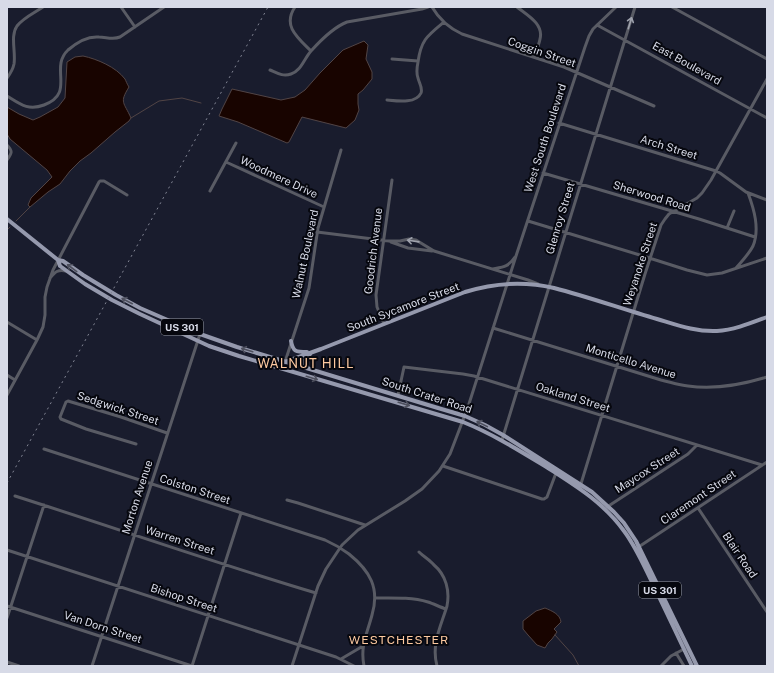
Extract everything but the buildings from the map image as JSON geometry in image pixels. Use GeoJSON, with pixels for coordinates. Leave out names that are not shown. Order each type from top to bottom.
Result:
{"type":"FeatureCollection","features":[{"type":"Feature","properties":{"kind":"main road","name":"South Crater Road"},"geometry":{"type":"LineString","coordinates":[[7,219],[58,260],[63,261],[86,277],[140,308],[200,334],[237,347],[465,416],[503,435],[599,497],[624,523],[697,666]]}},
{"type":"Feature","properties":{"kind":"main road","name":"South Crater Road"},"geometry":{"type":"LineString","coordinates":[[58,260],[60,266],[85,284],[112,300],[209,346],[462,422],[514,446],[557,471]]}},
{"type":"Feature","properties":{"kind":"main road","name":"South Sycamore Street"},"geometry":{"type":"LineString","coordinates":[[284,362],[465,292],[487,286],[514,283],[549,287],[687,328],[711,331],[732,328],[767,317]]}},
{"type":"Feature","properties":{"kind":"main road"},"geometry":{"type":"LineString","coordinates":[[292,341],[292,347],[296,351],[311,352]]}},
{"type":"Feature","properties":{"kind":"main road"},"geometry":{"type":"LineString","coordinates":[[309,369],[305,365],[304,361],[311,352]]}},
{"type":"Feature","properties":{"kind":"main road"},"geometry":{"type":"LineString","coordinates":[[282,368],[284,362]]}},
{"type":"Feature","properties":{"kind":"main road","name":"South Crater Road"},"geometry":{"type":"LineString","coordinates":[[638,548],[692,666]]}},
{"type":"Feature","properties":{"kind":"street"},"geometry":{"type":"LineString","coordinates":[[7,78],[14,64],[14,34],[16,28],[22,21],[43,7]]}},
{"type":"Feature","properties":{"kind":"street"},"geometry":{"type":"LineString","coordinates":[[121,7],[135,27]]}},
{"type":"Feature","properties":{"kind":"street"},"geometry":{"type":"LineString","coordinates":[[7,96],[29,108],[41,106],[51,102],[56,99],[60,92],[61,63],[64,56],[70,49],[82,41],[93,37],[120,37],[164,7]]}},
{"type":"Feature","properties":{"kind":"street"},"geometry":{"type":"LineString","coordinates":[[295,7],[290,17],[290,25],[293,31],[311,51]]}},
{"type":"Feature","properties":{"kind":"street"},"geometry":{"type":"LineString","coordinates":[[270,70],[282,75],[293,74],[311,51],[334,28],[347,22],[428,7]]}},
{"type":"Feature","properties":{"kind":"street","name":"Coggin Street"},"geometry":{"type":"LineString","coordinates":[[432,7],[444,22],[452,29],[462,34],[564,67],[654,106]]}},
{"type":"Feature","properties":{"kind":"street"},"geometry":{"type":"LineString","coordinates":[[517,7],[537,24],[540,29],[541,35],[534,57]]}},
{"type":"Feature","properties":{"kind":"street","name":"West South Boulevard"},"geometry":{"type":"LineString","coordinates":[[292,666],[321,579],[340,548],[349,538],[365,525],[416,494],[428,484],[443,466],[450,454],[465,416],[559,123],[589,36],[593,29],[616,7]]}},
{"type":"Feature","properties":{"kind":"street","name":"Glenroy Street"},"geometry":{"type":"LineString","coordinates":[[502,440],[635,7]]}},
{"type":"Feature","properties":{"kind":"street"},"geometry":{"type":"LineString","coordinates":[[672,7],[767,59]]}},
{"type":"Feature","properties":{"kind":"street"},"geometry":{"type":"LineString","coordinates":[[387,100],[401,102],[419,96],[422,89],[417,75],[420,49],[430,34],[444,22]]}},
{"type":"Feature","properties":{"kind":"street","name":"East Boulevard"},"geometry":{"type":"LineString","coordinates":[[597,25],[767,118]]}},
{"type":"Feature","properties":{"kind":"street"},"geometry":{"type":"LineString","coordinates":[[392,58],[418,61]]}},
{"type":"Feature","properties":{"kind":"street","name":"Weyanoke Street"},"geometry":{"type":"LineString","coordinates":[[580,486],[661,225],[667,216],[697,198],[702,193],[716,171],[767,79]]}},
{"type":"Feature","properties":{"kind":"street","name":"Arch Street"},"geometry":{"type":"LineString","coordinates":[[559,123],[716,171],[748,194],[767,200]]}},
{"type":"Feature","properties":{"kind":"street"},"geometry":{"type":"LineString","coordinates":[[210,191],[236,143]]}},
{"type":"Feature","properties":{"kind":"street"},"geometry":{"type":"LineString","coordinates":[[7,144],[12,151],[7,160]]}},
{"type":"Feature","properties":{"kind":"street","name":"Walnut Boulevard"},"geometry":{"type":"LineString","coordinates":[[284,362],[309,288],[317,232],[340,150]]}},
{"type":"Feature","properties":{"kind":"street","name":"Woodmere Drive"},"geometry":{"type":"LineString","coordinates":[[226,162],[324,207]]}},
{"type":"Feature","properties":{"kind":"street","name":"Sherwood Road"},"geometry":{"type":"LineString","coordinates":[[543,173],[581,183],[755,237]]}},
{"type":"Feature","properties":{"kind":"street","name":"Goodrich Avenue"},"geometry":{"type":"LineString","coordinates":[[384,324],[377,307],[376,299],[392,180]]}},
{"type":"Feature","properties":{"kind":"street"},"geometry":{"type":"LineString","coordinates":[[7,395],[43,327],[45,297],[49,279],[99,182],[105,181],[127,195]]}},
{"type":"Feature","properties":{"kind":"street"},"geometry":{"type":"LineString","coordinates":[[736,268],[752,247],[756,231],[756,220],[748,194]]}},
{"type":"Feature","properties":{"kind":"street"},"geometry":{"type":"LineString","coordinates":[[727,228],[734,211]]}},
{"type":"Feature","properties":{"kind":"street"},"geometry":{"type":"LineString","coordinates":[[528,221],[687,270],[707,274],[718,274],[767,258]]}},
{"type":"Feature","properties":{"kind":"street"},"geometry":{"type":"LineString","coordinates":[[317,232],[389,241],[409,239],[416,240],[434,251]]}},
{"type":"Feature","properties":{"kind":"street"},"geometry":{"type":"LineString","coordinates":[[389,241],[408,248],[434,251]]}},
{"type":"Feature","properties":{"kind":"street","name":"South Sycamore Street"},"geometry":{"type":"LineString","coordinates":[[434,251],[528,280],[539,285]]}},
{"type":"Feature","properties":{"kind":"street"},"geometry":{"type":"LineString","coordinates":[[493,269],[509,264],[517,254]]}},
{"type":"Feature","properties":{"kind":"street"},"geometry":{"type":"LineString","coordinates":[[49,279],[57,271],[67,271]]}},
{"type":"Feature","properties":{"kind":"street"},"geometry":{"type":"LineString","coordinates":[[7,322],[37,340]]}},
{"type":"Feature","properties":{"kind":"street","name":"Monticello Avenue"},"geometry":{"type":"LineString","coordinates":[[493,328],[661,380],[687,386],[723,387],[738,385],[767,377]]}},
{"type":"Feature","properties":{"kind":"street","name":"Morton Avenue"},"geometry":{"type":"LineString","coordinates":[[92,666],[200,334]]}},
{"type":"Feature","properties":{"kind":"street","name":"Oakland Street"},"geometry":{"type":"LineString","coordinates":[[398,395],[403,368],[463,374],[517,389],[762,465]]}},
{"type":"Feature","properties":{"kind":"street"},"geometry":{"type":"LineString","coordinates":[[7,375],[15,380]]}},
{"type":"Feature","properties":{"kind":"street","name":"Sedgwick Street"},"geometry":{"type":"LineString","coordinates":[[136,444],[86,429],[61,419],[60,417],[66,402],[68,401],[91,408],[167,434]]}},
{"type":"Feature","properties":{"kind":"street","name":"Maycox Street"},"geometry":{"type":"LineString","coordinates":[[607,507],[688,454],[697,445]]}},
{"type":"Feature","properties":{"kind":"street","name":"Colston Street"},"geometry":{"type":"LineString","coordinates":[[44,449],[325,540],[340,548],[366,571],[372,582],[375,598]]}},
{"type":"Feature","properties":{"kind":"street","name":"Claremont Street"},"geometry":{"type":"LineString","coordinates":[[638,548],[767,462]]}},
{"type":"Feature","properties":{"kind":"street"},"geometry":{"type":"LineString","coordinates":[[443,466],[542,499],[546,498],[557,471]]}},
{"type":"Feature","properties":{"kind":"street","name":"Warren Street"},"geometry":{"type":"LineString","coordinates":[[15,496],[316,593]]}},
{"type":"Feature","properties":{"kind":"street"},"geometry":{"type":"LineString","coordinates":[[287,500],[365,525]]}},
{"type":"Feature","properties":{"kind":"street"},"geometry":{"type":"LineString","coordinates":[[7,618],[9,607],[44,505]]}},
{"type":"Feature","properties":{"kind":"street","name":"Blair Road"},"geometry":{"type":"LineString","coordinates":[[698,508],[767,612]]}},
{"type":"Feature","properties":{"kind":"street"},"geometry":{"type":"LineString","coordinates":[[192,666],[242,513]]}},
{"type":"Feature","properties":{"kind":"street","name":"Bishop Street"},"geometry":{"type":"LineString","coordinates":[[7,550],[341,659],[354,666]]}},
{"type":"Feature","properties":{"kind":"street"},"geometry":{"type":"LineString","coordinates":[[419,552],[435,565],[447,584],[448,595],[446,609],[435,644],[437,666]]}},
{"type":"Feature","properties":{"kind":"street"},"geometry":{"type":"LineString","coordinates":[[364,666],[362,646],[375,605],[375,598],[393,597],[412,599],[428,602],[446,609]]}},
{"type":"Feature","properties":{"kind":"street","name":"Van Dorn Street"},"geometry":{"type":"LineString","coordinates":[[9,607],[192,666]]}},
{"type":"Feature","properties":{"kind":"street"},"geometry":{"type":"LineString","coordinates":[[341,659],[362,646]]}},
{"type":"Feature","properties":{"kind":"street"},"geometry":{"type":"LineString","coordinates":[[661,666],[676,653],[684,649]]}},
{"type":"Feature","properties":{"kind":"street"},"geometry":{"type":"LineString","coordinates":[[676,653],[684,666]]}},
{"type":"Feature","properties":{"kind":"street"},"geometry":{"type":"LineString","coordinates":[[7,662],[18,666]]}},
{"type":"Feature","properties":{"kind":"shaded area"},"geometry":{"type":"Polygon","coordinates":[[[364,41],[368,45],[366,59],[372,72],[372,79],[358,94],[359,110],[355,120],[346,128],[302,117],[289,142],[287,143],[238,122],[219,116],[232,89],[281,100],[295,97],[305,90],[343,50],[364,41]]]}},
{"type":"Feature","properties":{"kind":"shaded area"},"geometry":{"type":"Polygon","coordinates":[[[83,56],[106,64],[117,71],[125,79],[129,87],[123,100],[131,118],[80,161],[60,184],[30,207],[28,205],[31,198],[52,177],[47,170],[10,139],[7,134],[7,107],[33,120],[58,107],[65,98],[67,62],[75,57],[83,56]]]}},
{"type":"Feature","properties":{"kind":"shaded area"},"geometry":{"type":"Polygon","coordinates":[[[545,608],[557,615],[561,622],[554,629],[557,632],[545,648],[537,645],[523,629],[523,621],[536,611],[545,608]]]}},
{"type":"Feature","properties":{"kind":"waterway"},"geometry":{"type":"LineString","coordinates":[[131,118],[159,101],[182,98],[201,103]]}},
{"type":"Feature","properties":{"kind":"waterway"},"geometry":{"type":"LineString","coordinates":[[16,221],[30,207]]}},
{"type":"Feature","properties":{"kind":"waterway"},"geometry":{"type":"LineString","coordinates":[[7,230],[10,227]]}},
{"type":"Feature","properties":{"kind":"waterway"},"geometry":{"type":"LineString","coordinates":[[555,635],[573,655],[579,666]]}},
{"type":"Feature","properties":{"kind":"railway"},"geometry":{"type":"LineString","coordinates":[[7,483],[268,7]]}},
{"type":"Feature","properties":{"kind":"district","name":"WALNUT HILL"},"geometry":{"type":"Point","coordinates":[306,363]}},
{"type":"Feature","properties":{"kind":"district","name":"WESTCHESTER"},"geometry":{"type":"Point","coordinates":[399,640]}}]}
